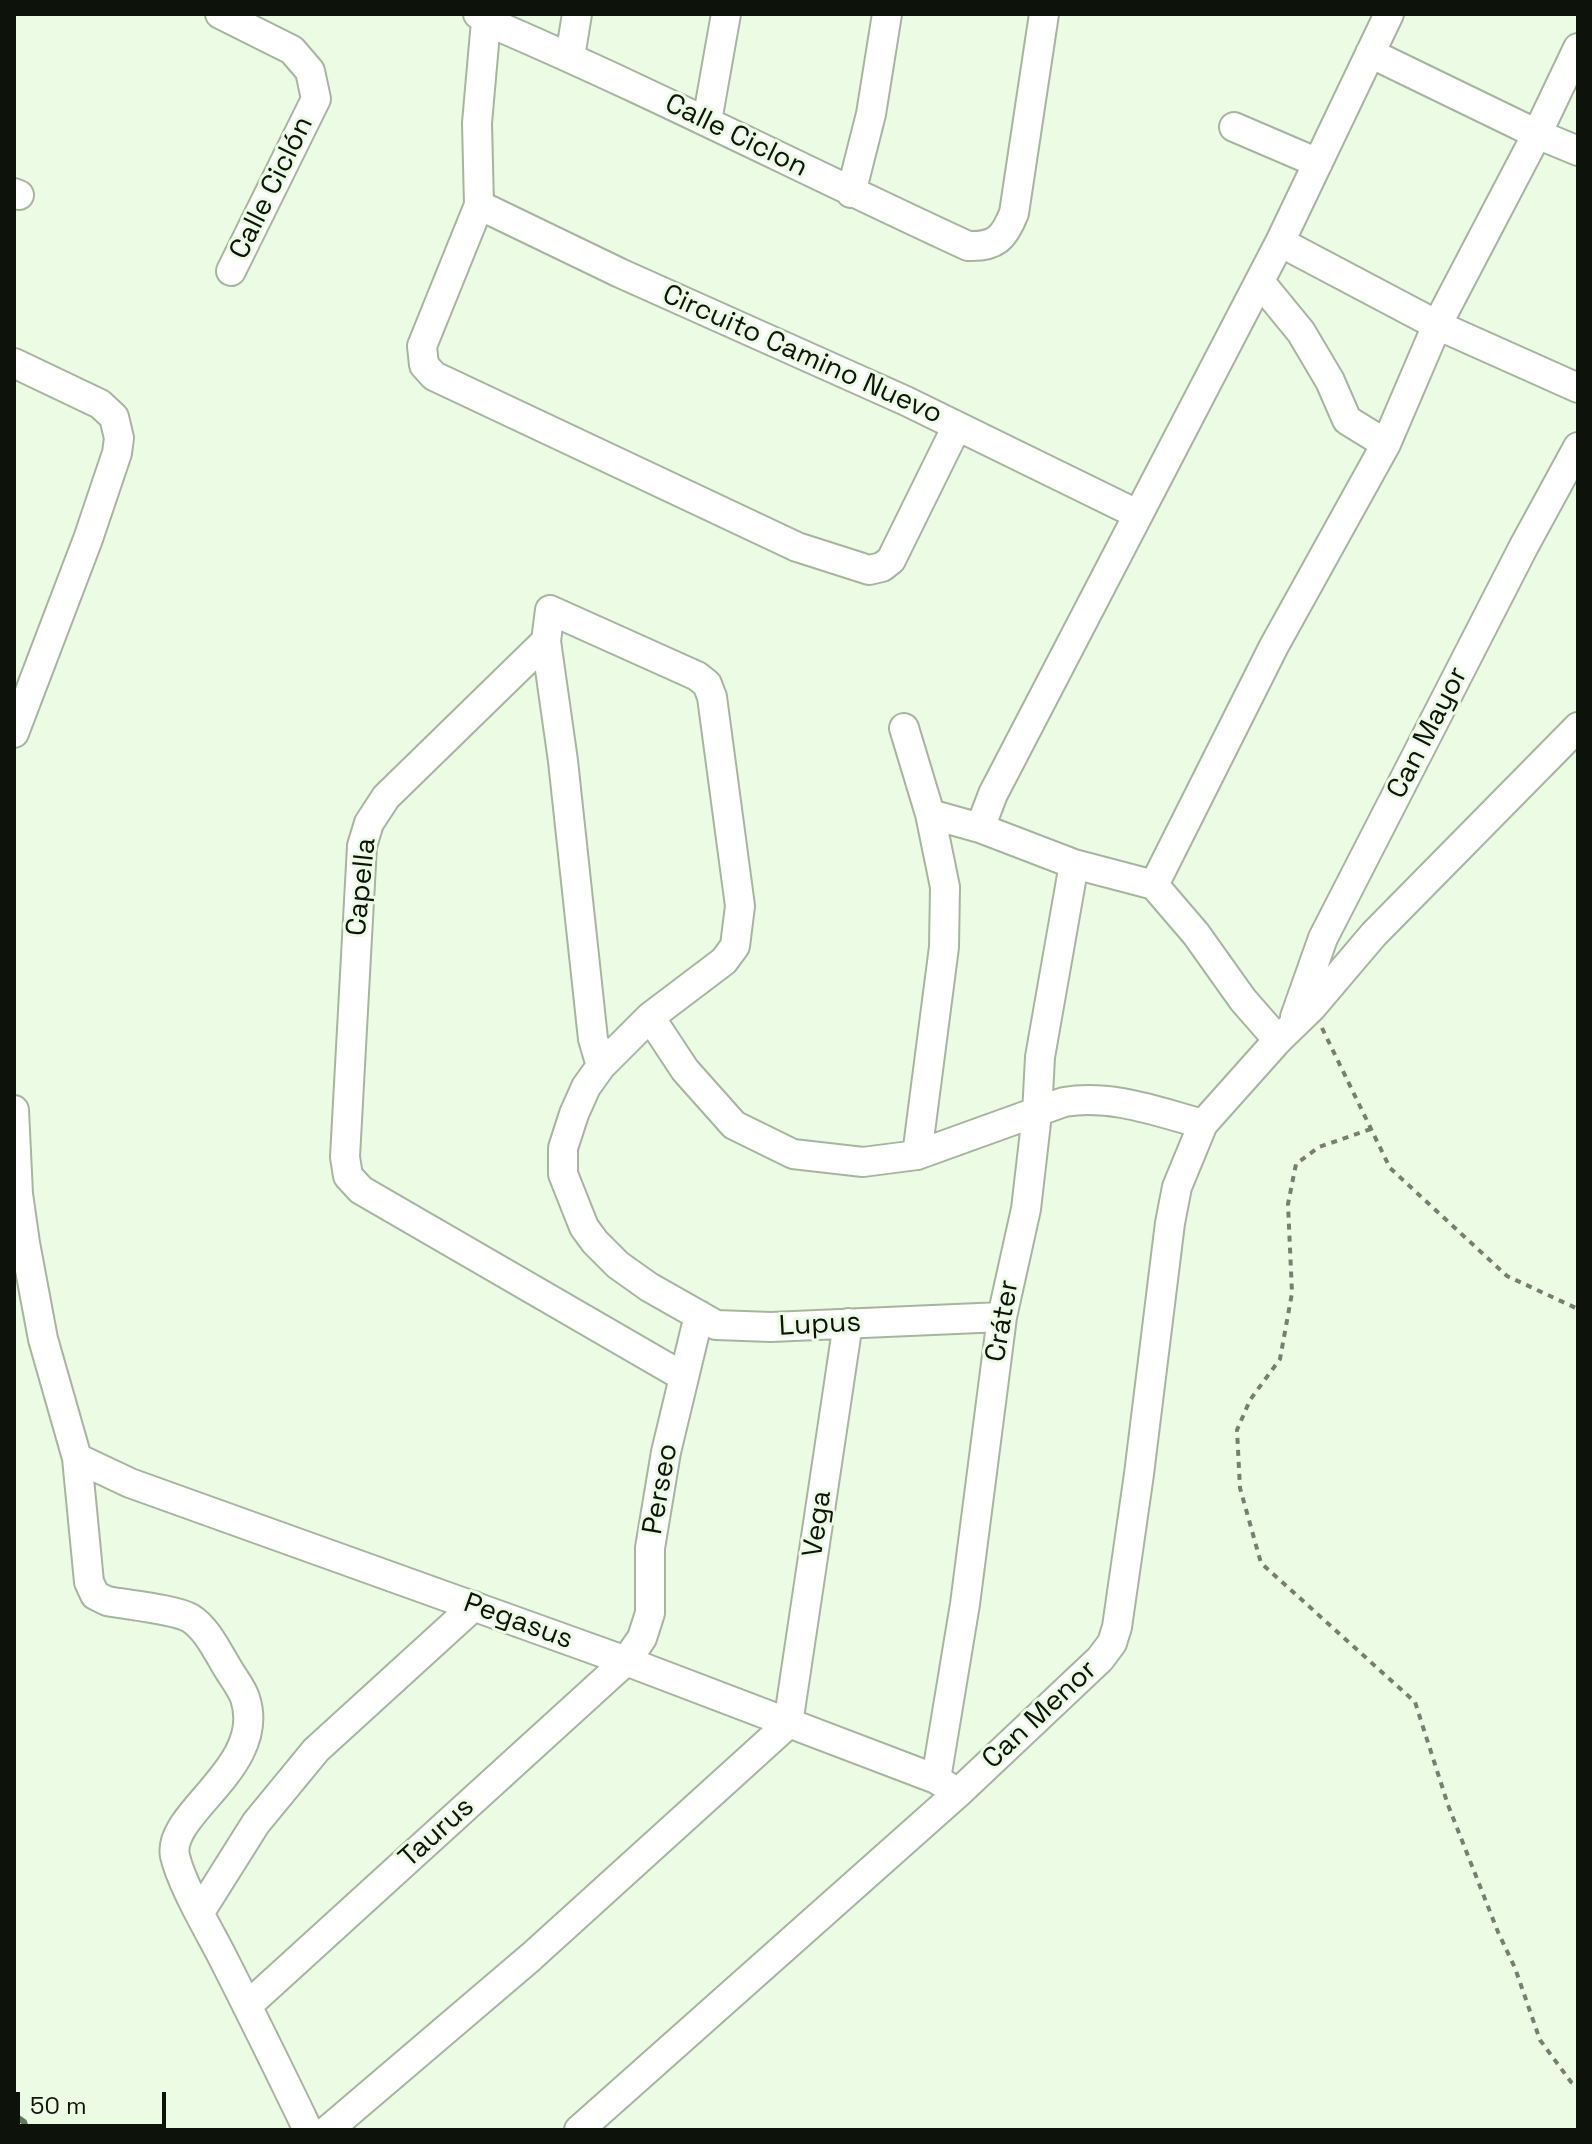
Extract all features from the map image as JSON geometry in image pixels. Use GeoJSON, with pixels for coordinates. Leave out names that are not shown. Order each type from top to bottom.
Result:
{"type":"FeatureCollection","features":[{"type":"Feature","properties":{"kind":"street","name":"Calle Ciclón"},"geometry":{"type":"LineString","coordinates":[[220,14],[292,50],[310,71],[316,99],[231,271]]}},
{"type":"Feature","properties":{"kind":"street"},"geometry":{"type":"LineString","coordinates":[[570,57],[577,14]]}},
{"type":"Feature","properties":{"kind":"street"},"geometry":{"type":"LineString","coordinates":[[707,121],[726,14]]}},
{"type":"Feature","properties":{"kind":"street"},"geometry":{"type":"LineString","coordinates":[[851,193],[871,114],[887,14]]}},
{"type":"Feature","properties":{"kind":"street","name":"Calle Ciclon"},"geometry":{"type":"LineString","coordinates":[[482,18],[707,121],[851,193],[968,246],[984,247],[997,241],[1014,213],[1044,14]]}},
{"type":"Feature","properties":{"kind":"street"},"geometry":{"type":"LineString","coordinates":[[980,828],[993,794],[1260,282],[1389,14]]}},
{"type":"Feature","properties":{"kind":"street"},"geometry":{"type":"LineString","coordinates":[[479,205],[477,123],[482,18]]}},
{"type":"Feature","properties":{"kind":"street"},"geometry":{"type":"LineString","coordinates":[[1154,885],[1274,646],[1386,444],[1437,325],[1537,134],[1578,48]]}},
{"type":"Feature","properties":{"kind":"street"},"geometry":{"type":"LineString","coordinates":[[1370,53],[1578,151]]}},
{"type":"Feature","properties":{"kind":"street"},"geometry":{"type":"LineString","coordinates":[[1234,127],[1318,163]]}},
{"type":"Feature","properties":{"kind":"street","name":"Circuito Camino Nuevo"},"geometry":{"type":"LineString","coordinates":[[479,205],[620,273],[957,426],[891,560],[882,567],[869,570],[797,547],[434,376],[424,365],[422,346],[479,205]]}},
{"type":"Feature","properties":{"kind":"street"},"geometry":{"type":"LineString","coordinates":[[1280,242],[1437,325],[1578,388]]}},
{"type":"Feature","properties":{"kind":"street"},"geometry":{"type":"LineString","coordinates":[[1260,282],[1301,332],[1330,381],[1347,420],[1386,444]]}},
{"type":"Feature","properties":{"kind":"street"},"geometry":{"type":"LineString","coordinates":[[14,363],[100,404],[114,417],[119,438],[117,453],[88,539],[14,733]]}},
{"type":"Feature","properties":{"kind":"street"},"geometry":{"type":"LineString","coordinates":[[957,426],[1137,514]]}},
{"type":"Feature","properties":{"kind":"street","name":"Can Mayor"},"geometry":{"type":"LineString","coordinates":[[1294,1024],[1323,938],[1524,546],[1576,458]]}},
{"type":"Feature","properties":{"kind":"street","name":"Lupus"},"geometry":{"type":"LineString","coordinates":[[546,641],[550,610],[697,676],[707,684],[712,697],[740,906],[735,946],[724,961],[650,1017],[601,1066],[586,1087],[563,1148],[563,1174],[584,1227],[618,1265],[649,1287],[716,1325],[771,1327],[1002,1317]]}},
{"type":"Feature","properties":{"kind":"street"},"geometry":{"type":"LineString","coordinates":[[546,641],[563,761],[593,1039],[601,1066]]}},
{"type":"Feature","properties":{"kind":"street","name":"Capella"},"geometry":{"type":"LineString","coordinates":[[546,641],[386,797],[369,823],[362,846],[345,1157],[348,1176],[361,1190],[684,1377]]}},
{"type":"Feature","properties":{"kind":"street","name":"Can Menor"},"geometry":{"type":"LineString","coordinates":[[579,2130],[947,1786],[1100,1659],[1112,1643],[1117,1627],[1139,1474],[1170,1223],[1177,1187],[1203,1124],[1374,934],[1578,727]]}},
{"type":"Feature","properties":{"kind":"street"},"geometry":{"type":"LineString","coordinates":[[904,728],[930,814],[945,887],[944,947],[917,1155]]}},
{"type":"Feature","properties":{"kind":"street"},"geometry":{"type":"LineString","coordinates":[[930,814],[980,828],[1074,864],[1154,885],[1196,934],[1243,1000],[1294,1024]]}},
{"type":"Feature","properties":{"kind":"street","name":"Cráter"},"geometry":{"type":"LineString","coordinates":[[947,1786],[965,1604],[1002,1317],[1026,1209],[1040,1057],[1074,864]]}},
{"type":"Feature","properties":{"kind":"street"},"geometry":{"type":"LineString","coordinates":[[650,1017],[685,1070],[734,1125],[793,1154],[863,1162],[917,1155],[1064,1102],[1088,1098],[1203,1124]]}},
{"type":"Feature","properties":{"kind":"street"},"geometry":{"type":"LineString","coordinates":[[14,1110],[18,1194],[43,1339],[77,1458],[89,1582],[95,1595],[107,1601],[189,1617],[202,1629],[244,1695],[249,1728],[242,1747],[216,1788],[178,1831],[174,1845],[175,1858],[308,2130]]}},
{"type":"Feature","properties":{"kind":"street","name":"Perseo"},"geometry":{"type":"LineString","coordinates":[[626,1661],[642,1638],[650,1613],[650,1548],[666,1452],[699,1315]]}},
{"type":"Feature","properties":{"kind":"street","name":"Vega"},"geometry":{"type":"LineString","coordinates":[[788,1724],[848,1323]]}},
{"type":"Feature","properties":{"kind":"street","name":"Pegasus"},"geometry":{"type":"LineString","coordinates":[[77,1458],[130,1483],[626,1661],[947,1786]]}},
{"type":"Feature","properties":{"kind":"street"},"geometry":{"type":"LineString","coordinates":[[200,1912],[256,1823],[316,1750],[474,1606]]}},
{"type":"Feature","properties":{"kind":"street","name":"Taurus"},"geometry":{"type":"LineString","coordinates":[[247,2006],[626,1661]]}},
{"type":"Feature","properties":{"kind":"street"},"geometry":{"type":"LineString","coordinates":[[328,2130],[531,1957],[788,1724]]}},
{"type":"Feature","properties":{"kind":"path"},"geometry":{"type":"LineString","coordinates":[[1294,1024],[1371,1129],[1390,1168],[1507,1276],[1578,1309]]}},
{"type":"Feature","properties":{"kind":"path"},"geometry":{"type":"LineString","coordinates":[[1371,1129],[1319,1147],[1296,1164],[1288,1204],[1292,1293],[1280,1359],[1250,1400],[1237,1430],[1240,1488],[1261,1563],[1415,1702],[1448,1805],[1515,1968],[1540,2040],[1571,2082],[1578,2086]]}},
{"type":"Feature","properties":{"kind":"waterway"},"geometry":{"type":"LineString","coordinates":[[14,2115],[24,2122],[27,2130]]}}]}
